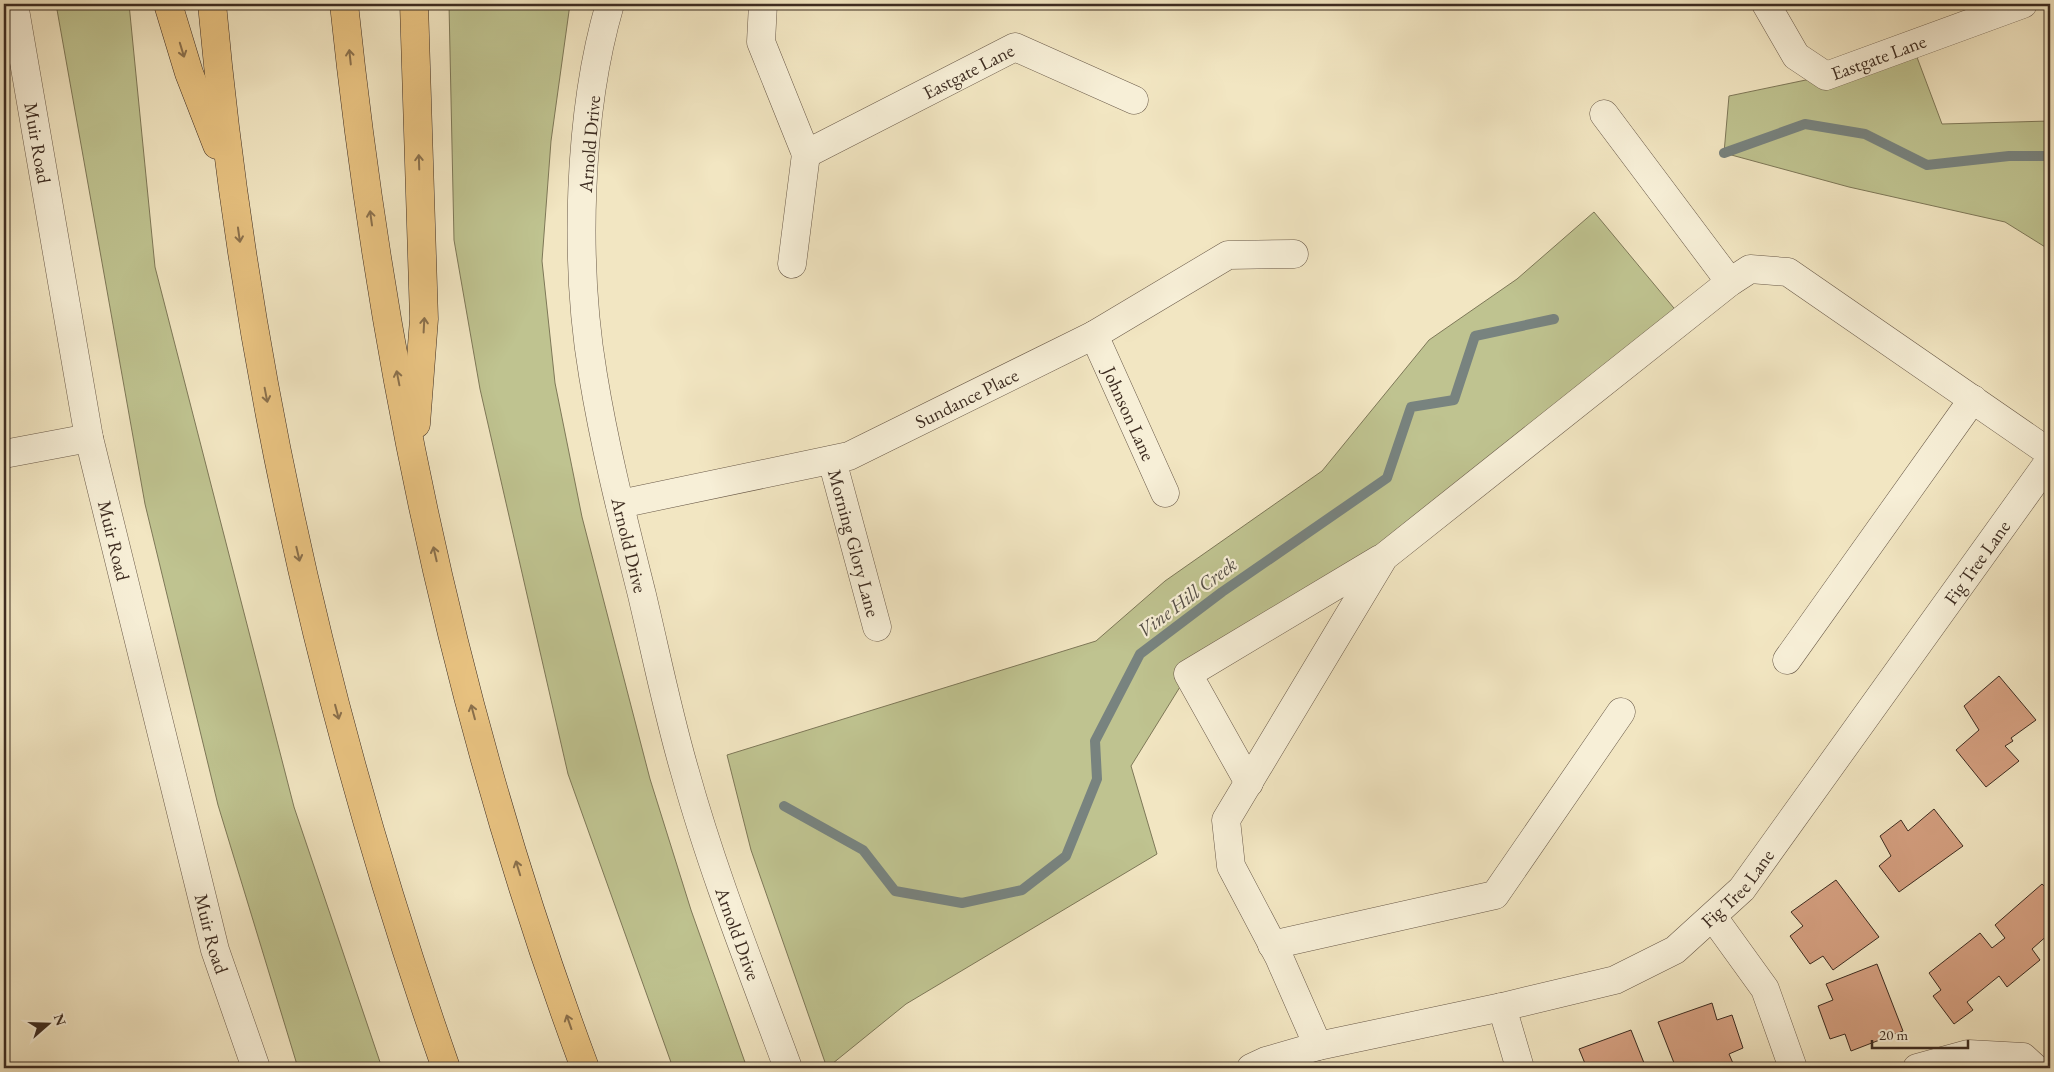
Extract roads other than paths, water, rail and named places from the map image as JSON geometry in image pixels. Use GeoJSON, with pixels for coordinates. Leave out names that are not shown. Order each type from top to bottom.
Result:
{"type":"FeatureCollection","features":[{"type":"Feature","properties":{"kind":"highway"},"geometry":{"type":"LineString","coordinates":[[168,4],[189,73],[232,186]]}},
{"type":"Feature","properties":{"kind":"highway"},"geometry":{"type":"LineString","coordinates":[[212,4],[242,261],[264,384],[315,627],[372,838],[446,1068]]}},
{"type":"Feature","properties":{"kind":"highway"},"geometry":{"type":"LineString","coordinates":[[344,4],[377,260],[414,461],[450,623],[488,765],[532,913],[585,1068]]}},
{"type":"Feature","properties":{"kind":"highway"},"geometry":{"type":"LineString","coordinates":[[414,4],[424,319],[414,461]]}},
{"type":"Feature","properties":{"kind":"street","name":"Muir Road"},"geometry":{"type":"LineString","coordinates":[[14,4],[89,438],[215,950],[256,1068]]}},
{"type":"Feature","properties":{"kind":"street","name":"Arnold Drive"},"geometry":{"type":"LineString","coordinates":[[610,4],[604,24],[586,136],[582,263],[593,374],[620,504],[685,772],[727,904],[788,1068]]}},
{"type":"Feature","properties":{"kind":"street"},"geometry":{"type":"LineString","coordinates":[[763,4],[761,42],[806,154],[792,264]]}},
{"type":"Feature","properties":{"kind":"street","name":"Eastgate Lane"},"geometry":{"type":"LineString","coordinates":[[1766,4],[1796,56],[1826,76],[2023,4]]}},
{"type":"Feature","properties":{"kind":"street","name":"Eastgate Lane"},"geometry":{"type":"LineString","coordinates":[[806,154],[1016,47],[1134,100]]}},
{"type":"Feature","properties":{"kind":"street"},"geometry":{"type":"LineString","coordinates":[[1604,114],[1730,282]]}},
{"type":"Feature","properties":{"kind":"street","name":"Sundance Place"},"geometry":{"type":"LineString","coordinates":[[620,504],[850,456],[1094,335],[1228,255],[1294,254]]}},
{"type":"Feature","properties":{"kind":"street"},"geometry":{"type":"LineString","coordinates":[[1248,783],[1188,674],[1384,557],[1730,282],[1750,269],[1788,272],[2050,453]]}},
{"type":"Feature","properties":{"kind":"street","name":"Johnson Lane"},"geometry":{"type":"LineString","coordinates":[[1094,335],[1165,493]]}},
{"type":"Feature","properties":{"kind":"street"},"geometry":{"type":"LineString","coordinates":[[1787,660],[1973,398]]}},
{"type":"Feature","properties":{"kind":"street"},"geometry":{"type":"LineString","coordinates":[[4,454],[89,438]]}},
{"type":"Feature","properties":{"kind":"street","name":"Morning Glory Lane"},"geometry":{"type":"LineString","coordinates":[[832,460],[877,627]]}},
{"type":"Feature","properties":{"kind":"street","name":"Fig Tree Lane"},"geometry":{"type":"LineString","coordinates":[[1251,1068],[1266,1061],[1318,1046],[1502,1007],[1615,980],[1675,950],[1742,889],[2050,460]]}},
{"type":"Feature","properties":{"kind":"street"},"geometry":{"type":"LineString","coordinates":[[1318,1046],[1272,945],[1231,866],[1226,820],[1384,557]]}},
{"type":"Feature","properties":{"kind":"street"},"geometry":{"type":"LineString","coordinates":[[1272,945],[1495,895],[1621,712]]}},
{"type":"Feature","properties":{"kind":"street"},"geometry":{"type":"LineString","coordinates":[[1713,917],[1765,989],[1793,1068]]}},
{"type":"Feature","properties":{"kind":"street"},"geometry":{"type":"LineString","coordinates":[[1502,1007],[1520,1068]]}},
{"type":"Feature","properties":{"kind":"street"},"geometry":{"type":"LineString","coordinates":[[1917,1068],[1968,1054],[2022,1057],[2035,1068]]}},
{"type":"Feature","properties":{"kind":"waterway","name":"Vine Hill Creek"},"geometry":{"type":"LineString","coordinates":[[1724,153],[1805,124],[1865,134],[1927,165],[2009,156],[2050,156]]}},
{"type":"Feature","properties":{"kind":"waterway","name":"Vine Hill Creek"},"geometry":{"type":"LineString","coordinates":[[784,806],[863,850],[895,891],[962,903],[1022,890],[1066,856],[1097,779],[1095,741],[1140,654],[1222,592],[1387,478],[1411,407],[1454,400],[1475,336],[1554,319]]}}]}
